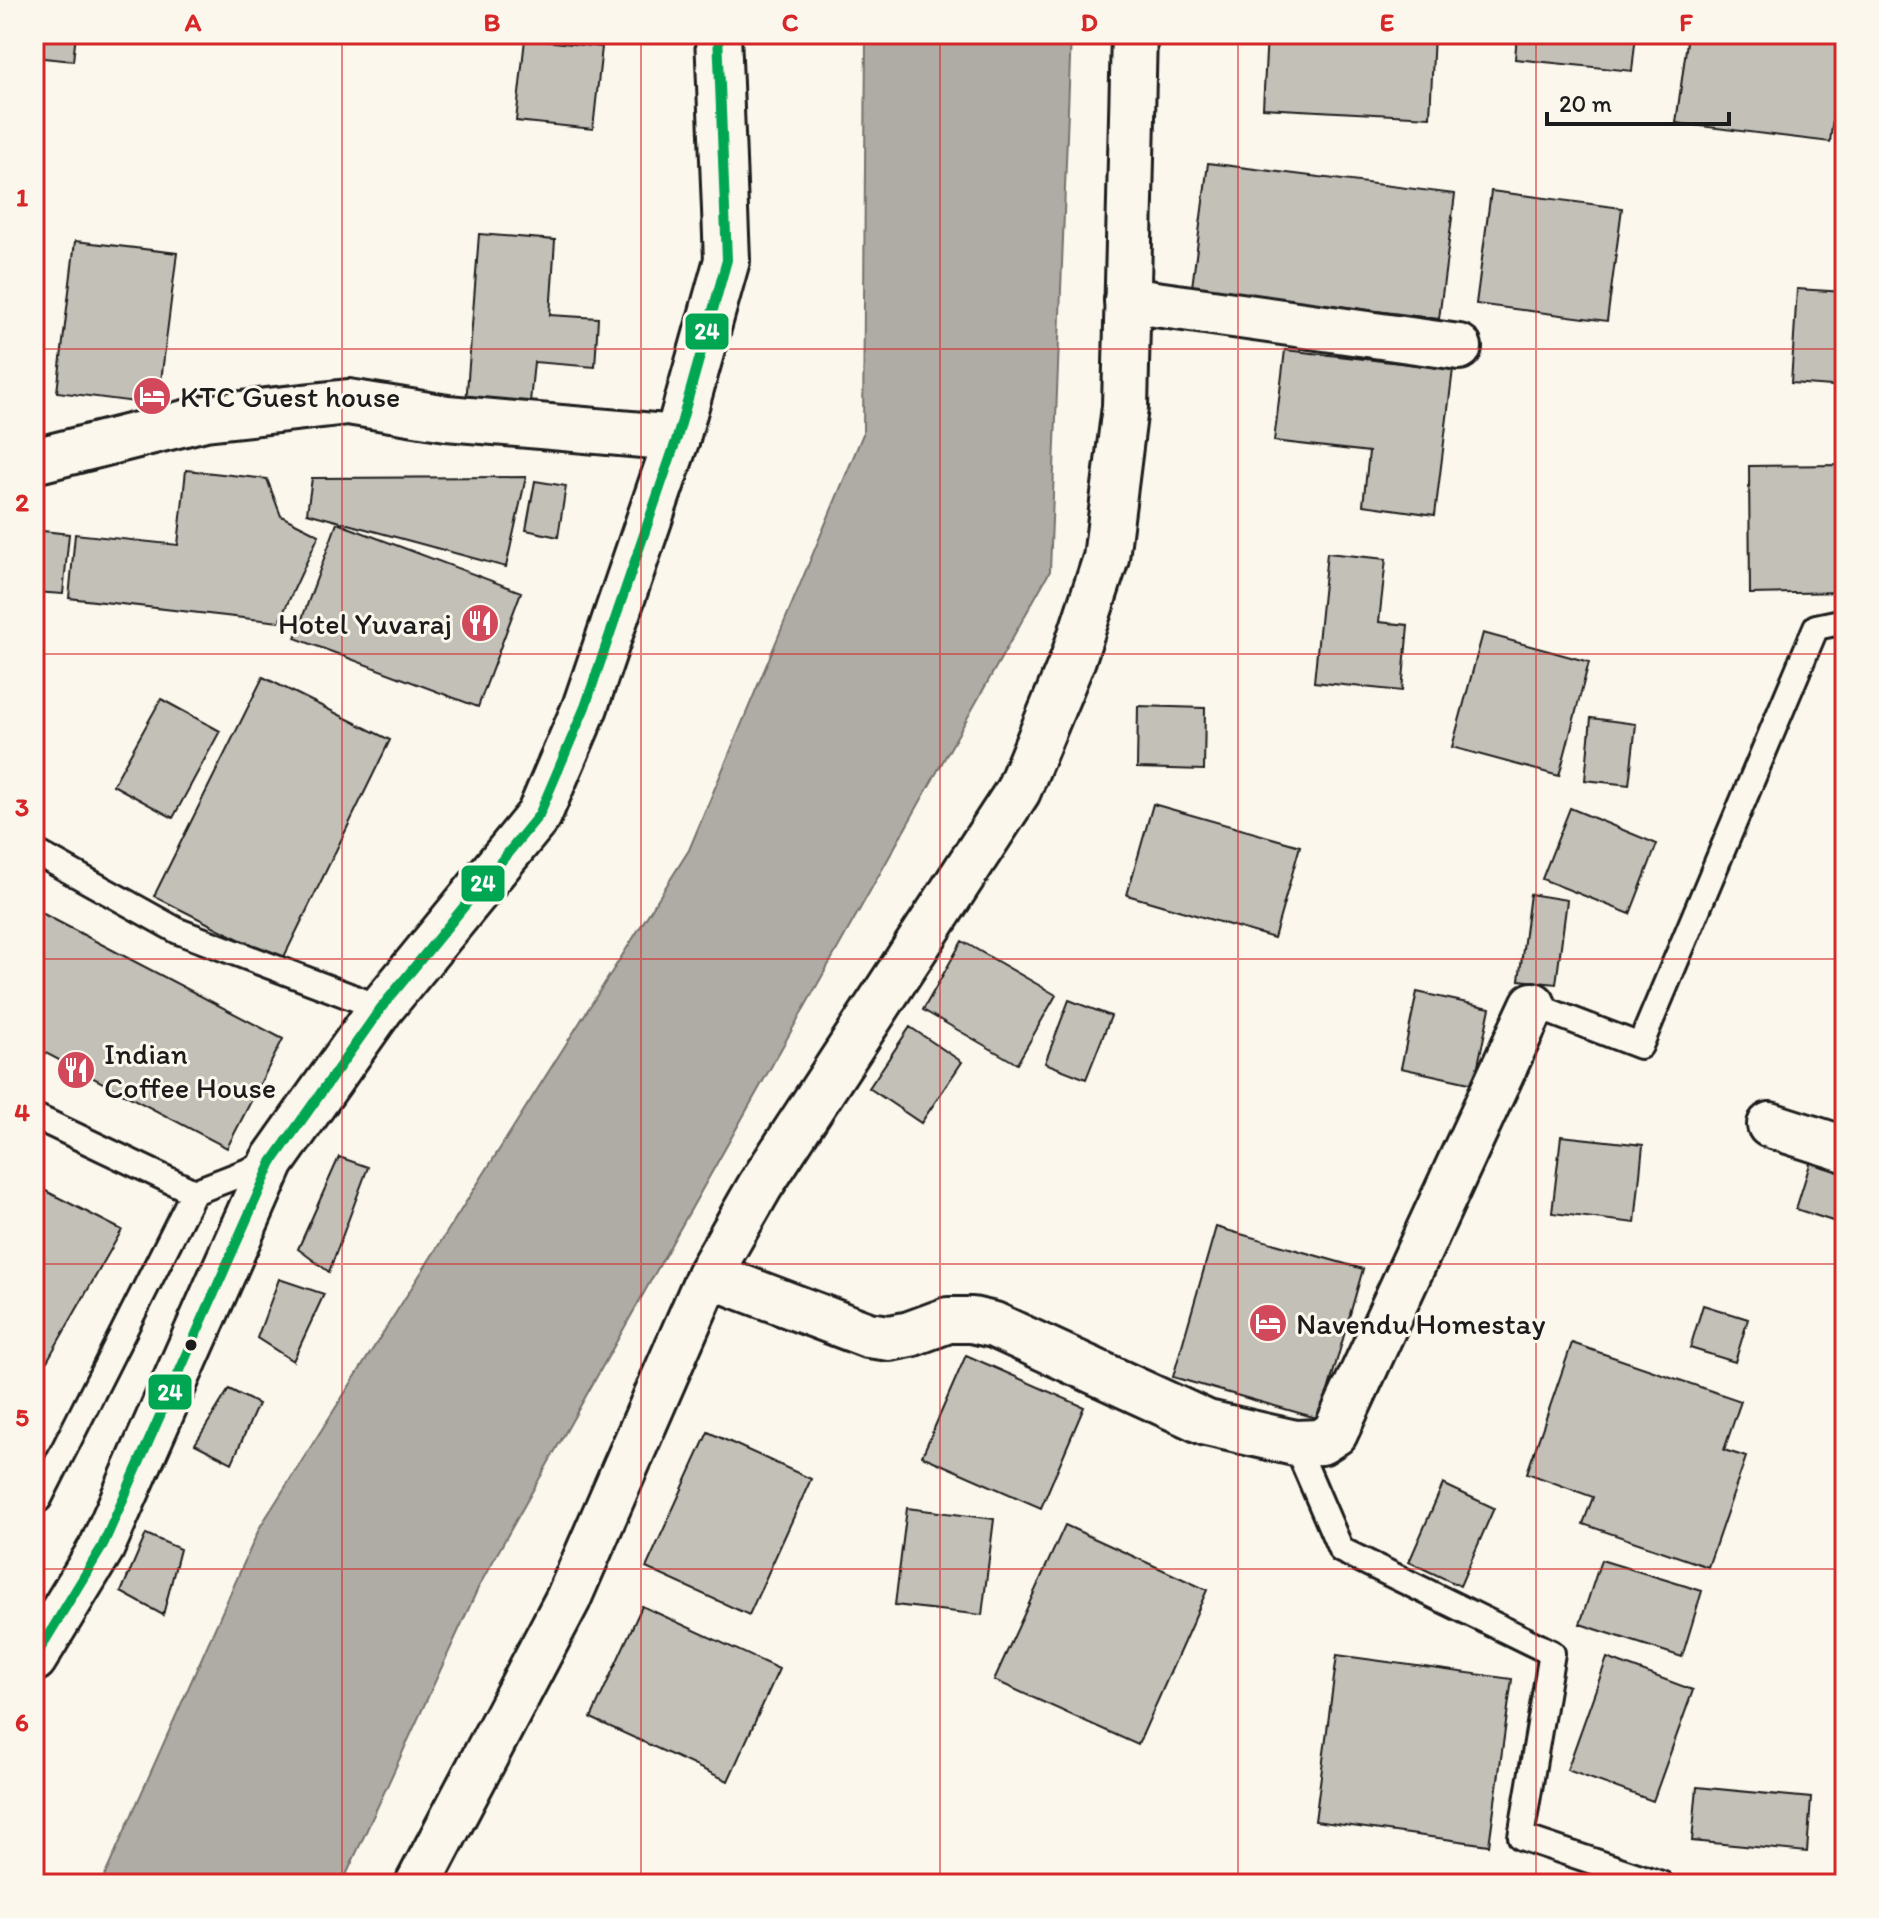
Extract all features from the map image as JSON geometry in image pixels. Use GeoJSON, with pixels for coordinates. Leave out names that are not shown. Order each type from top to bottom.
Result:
{"type":"FeatureCollection","features":[{"type":"Feature","properties":{"kind":"main road"},"geometry":{"type":"LineString","coordinates":[[34,1659],[102,1547],[272,1162],[381,1008],[539,815],[585,707],[677,438],[727,260],[718,34]]}},
{"type":"Feature","properties":{"kind":"main road"},"geometry":{"type":"LineString","coordinates":[[418,1884],[568,1599],[709,1275],[760,1186],[1018,791],[1073,659],[1106,558],[1125,407],[1134,34]]}},
{"type":"Feature","properties":{"kind":"main road"},"geometry":{"type":"LineString","coordinates":[[1127,300],[1459,347]]}},
{"type":"Feature","properties":{"kind":"main road"},"geometry":{"type":"LineString","coordinates":[[34,461],[205,418],[348,402],[447,418],[677,438]]}},
{"type":"Feature","properties":{"kind":"main road"},"geometry":{"type":"LineString","coordinates":[[709,1275],[868,1335],[890,1338],[948,1320],[972,1320],[994,1325],[1207,1423],[1295,1443],[1321,1442],[1335,1433],[1533,1005]]}},
{"type":"Feature","properties":{"kind":"main road"},"geometry":{"type":"LineString","coordinates":[[1770,1125],[1845,1149]]}},
{"type":"Feature","properties":{"kind":"lane"},"geometry":{"type":"LineString","coordinates":[[1533,1005],[1640,1046],[1816,627],[1845,621]]}},
{"type":"Feature","properties":{"kind":"lane"},"geometry":{"type":"LineString","coordinates":[[34,851],[178,931],[381,1008]]}},
{"type":"Feature","properties":{"kind":"lane"},"geometry":{"type":"LineString","coordinates":[[34,1116],[194,1192]]}},
{"type":"Feature","properties":{"kind":"lane"},"geometry":{"type":"LineString","coordinates":[[34,1499],[39,1499],[194,1192],[272,1162]]}},
{"type":"Feature","properties":{"kind":"lane"},"geometry":{"type":"LineString","coordinates":[[1295,1443],[1341,1550],[1552,1653],[1521,1837],[1661,1884]]}},
{"type":"Feature","properties":{"kind":"shaded area"},"geometry":{"type":"Polygon","coordinates":[[[866,34],[1071,34],[1050,571],[479,1586],[342,1884],[101,1884],[260,1527],[689,850],[863,434],[866,34]]]}},
{"type":"Feature","properties":{"kind":"building"},"geometry":{"type":"Polygon","coordinates":[[[34,34],[76,34],[73,61],[34,57],[34,34]]]}},
{"type":"Feature","properties":{"kind":"building"},"geometry":{"type":"Polygon","coordinates":[[[1267,34],[1434,34],[1430,117],[1263,108],[1267,34]]]}},
{"type":"Feature","properties":{"kind":"building"},"geometry":{"type":"Polygon","coordinates":[[[1517,34],[1636,34],[1632,71],[1515,59],[1517,34]]]}},
{"type":"Feature","properties":{"kind":"building"},"geometry":{"type":"Polygon","coordinates":[[[1688,34],[1844,34],[1830,142],[1676,123],[1688,34]]]}},
{"type":"Feature","properties":{"kind":"building"},"geometry":{"type":"Polygon","coordinates":[[[525,39],[602,47],[593,129],[516,121],[525,39]]]}},
{"type":"Feature","properties":{"kind":"building"},"geometry":{"type":"Polygon","coordinates":[[[1208,163],[1455,194],[1439,319],[1192,287],[1208,163]]]}},
{"type":"Feature","properties":{"kind":"building"},"geometry":{"type":"Polygon","coordinates":[[[1491,191],[1622,208],[1607,321],[1476,304],[1491,191]]]}},
{"type":"Feature","properties":{"kind":"building"},"geometry":{"type":"Polygon","coordinates":[[[479,234],[555,240],[550,315],[598,318],[595,367],[534,362],[528,422],[465,417],[479,234]]]}},
{"type":"Feature","properties":{"kind":"building"},"geometry":{"type":"Polygon","coordinates":[[[75,241],[177,253],[158,405],[57,392],[75,241]]]}},
{"type":"Feature","properties":{"kind":"building"},"geometry":{"type":"Polygon","coordinates":[[[1797,289],[1845,292],[1845,387],[1791,383],[1797,289]]]}},
{"type":"Feature","properties":{"kind":"building"},"geometry":{"type":"Polygon","coordinates":[[[1285,350],[1453,369],[1435,515],[1363,505],[1369,452],[1274,441],[1285,350]]]}},
{"type":"Feature","properties":{"kind":"building"},"geometry":{"type":"Polygon","coordinates":[[[1845,465],[1845,592],[1750,594],[1749,466],[1845,465]]]}},
{"type":"Feature","properties":{"kind":"building"},"geometry":{"type":"Polygon","coordinates":[[[186,470],[267,479],[281,516],[319,535],[279,622],[69,598],[75,534],[178,545],[186,470]]]}},
{"type":"Feature","properties":{"kind":"building"},"geometry":{"type":"Polygon","coordinates":[[[526,477],[506,567],[307,513],[312,478],[526,477]]]}},
{"type":"Feature","properties":{"kind":"building"},"geometry":{"type":"Polygon","coordinates":[[[535,481],[566,486],[558,537],[526,530],[535,481]]]}},
{"type":"Feature","properties":{"kind":"building"},"geometry":{"type":"Polygon","coordinates":[[[337,523],[521,592],[478,707],[295,638],[337,523]]]}},
{"type":"Feature","properties":{"kind":"building"},"geometry":{"type":"Polygon","coordinates":[[[34,530],[69,534],[63,594],[34,592],[34,530]]]}},
{"type":"Feature","properties":{"kind":"building"},"geometry":{"type":"Polygon","coordinates":[[[1327,553],[1386,559],[1379,622],[1408,625],[1402,691],[1314,682],[1327,553]]]}},
{"type":"Feature","properties":{"kind":"building"},"geometry":{"type":"Polygon","coordinates":[[[1483,633],[1589,662],[1559,776],[1452,747],[1483,633]]]}},
{"type":"Feature","properties":{"kind":"building"},"geometry":{"type":"Polygon","coordinates":[[[263,677],[390,740],[282,961],[154,896],[263,677]]]}},
{"type":"Feature","properties":{"kind":"building"},"geometry":{"type":"Polygon","coordinates":[[[161,699],[220,731],[173,818],[113,785],[161,699]]]}},
{"type":"Feature","properties":{"kind":"building"},"geometry":{"type":"Polygon","coordinates":[[[1138,706],[1205,708],[1204,770],[1137,768],[1138,706]]]}},
{"type":"Feature","properties":{"kind":"building"},"geometry":{"type":"Polygon","coordinates":[[[1591,718],[1636,724],[1629,785],[1585,780],[1591,718]]]}},
{"type":"Feature","properties":{"kind":"building"},"geometry":{"type":"Polygon","coordinates":[[[1153,804],[1300,846],[1274,938],[1127,895],[1153,804]]]}},
{"type":"Feature","properties":{"kind":"building"},"geometry":{"type":"Polygon","coordinates":[[[1570,808],[1657,844],[1630,914],[1542,879],[1570,808]]]}},
{"type":"Feature","properties":{"kind":"building"},"geometry":{"type":"Polygon","coordinates":[[[1530,894],[1567,900],[1556,984],[1519,980],[1530,894]]]}},
{"type":"Feature","properties":{"kind":"building"},"geometry":{"type":"Polygon","coordinates":[[[34,909],[283,1039],[227,1148],[34,1047],[34,909]]]}},
{"type":"Feature","properties":{"kind":"building"},"geometry":{"type":"Polygon","coordinates":[[[962,941],[1056,995],[1017,1064],[923,1010],[962,941]]]}},
{"type":"Feature","properties":{"kind":"building"},"geometry":{"type":"Polygon","coordinates":[[[1417,992],[1490,1008],[1474,1084],[1401,1068],[1417,992]]]}},
{"type":"Feature","properties":{"kind":"building"},"geometry":{"type":"Polygon","coordinates":[[[1069,1000],[1111,1016],[1086,1079],[1045,1063],[1069,1000]]]}},
{"type":"Feature","properties":{"kind":"building"},"geometry":{"type":"Polygon","coordinates":[[[910,1027],[962,1062],[921,1123],[869,1088],[910,1027]]]}},
{"type":"Feature","properties":{"kind":"building"},"geometry":{"type":"Polygon","coordinates":[[[1561,1136],[1643,1145],[1635,1223],[1552,1213],[1561,1136]]]}},
{"type":"Feature","properties":{"kind":"building"},"geometry":{"type":"Polygon","coordinates":[[[1814,1151],[1845,1162],[1845,1225],[1796,1209],[1814,1151]]]}},
{"type":"Feature","properties":{"kind":"building"},"geometry":{"type":"Polygon","coordinates":[[[339,1157],[368,1167],[329,1272],[298,1249],[339,1157]]]}},
{"type":"Feature","properties":{"kind":"building"},"geometry":{"type":"Polygon","coordinates":[[[34,1185],[122,1230],[42,1370],[34,1378],[34,1185]]]}},
{"type":"Feature","properties":{"kind":"building","name":"Navendu Homestay"},"geometry":{"type":"Polygon","coordinates":[[[1216,1227],[1363,1269],[1320,1419],[1173,1377],[1216,1227]]]}},
{"type":"Feature","properties":{"kind":"building"},"geometry":{"type":"Polygon","coordinates":[[[279,1279],[324,1294],[293,1361],[257,1338],[279,1279]]]}},
{"type":"Feature","properties":{"kind":"building"},"geometry":{"type":"Polygon","coordinates":[[[1703,1305],[1748,1319],[1735,1362],[1690,1348],[1703,1305]]]}},
{"type":"Feature","properties":{"kind":"building"},"geometry":{"type":"Polygon","coordinates":[[[1572,1343],[1741,1401],[1724,1450],[1746,1457],[1708,1567],[1583,1524],[1593,1497],[1527,1473],[1572,1343]]]}},
{"type":"Feature","properties":{"kind":"building"},"geometry":{"type":"Polygon","coordinates":[[[966,1355],[1084,1407],[1041,1508],[922,1456],[966,1355]]]}},
{"type":"Feature","properties":{"kind":"building"},"geometry":{"type":"Polygon","coordinates":[[[229,1389],[258,1404],[232,1463],[195,1444],[229,1389]]]}},
{"type":"Feature","properties":{"kind":"building"},"geometry":{"type":"Polygon","coordinates":[[[708,1432],[811,1479],[749,1615],[646,1568],[708,1432]]]}},
{"type":"Feature","properties":{"kind":"building"},"geometry":{"type":"Polygon","coordinates":[[[1443,1484],[1494,1508],[1460,1586],[1409,1562],[1443,1484]]]}},
{"type":"Feature","properties":{"kind":"building"},"geometry":{"type":"Polygon","coordinates":[[[907,1508],[994,1519],[982,1615],[895,1605],[907,1508]]]}},
{"type":"Feature","properties":{"kind":"building"},"geometry":{"type":"Polygon","coordinates":[[[1065,1525],[1207,1590],[1138,1745],[994,1680],[1065,1525]]]}},
{"type":"Feature","properties":{"kind":"building"},"geometry":{"type":"Polygon","coordinates":[[[146,1534],[180,1549],[163,1615],[121,1592],[146,1534]]]}},
{"type":"Feature","properties":{"kind":"building"},"geometry":{"type":"Polygon","coordinates":[[[1601,1560],[1702,1591],[1682,1657],[1580,1624],[1601,1560]]]}},
{"type":"Feature","properties":{"kind":"building"},"geometry":{"type":"Polygon","coordinates":[[[642,1606],[779,1669],[728,1781],[591,1718],[642,1606]]]}},
{"type":"Feature","properties":{"kind":"building"},"geometry":{"type":"Polygon","coordinates":[[[1337,1655],[1512,1679],[1489,1845],[1315,1821],[1337,1655]]]}},
{"type":"Feature","properties":{"kind":"building"},"geometry":{"type":"Polygon","coordinates":[[[1607,1658],[1693,1690],[1653,1801],[1567,1770],[1607,1658]]]}},
{"type":"Feature","properties":{"kind":"building"},"geometry":{"type":"Polygon","coordinates":[[[1697,1787],[1811,1798],[1807,1852],[1692,1841],[1697,1787]]]}},
{"type":"Feature","properties":{"kind":"transit line","name":"24"},"geometry":{"type":"LineString","coordinates":[[34,1659],[102,1547],[272,1162],[381,1008],[539,815],[585,707],[677,438],[727,260],[718,34]]}},
{"type":"Feature","properties":{"kind":"place","name":"KTC Guest house"},"geometry":{"type":"Point","coordinates":[152,396]}},
{"type":"Feature","properties":{"kind":"place","name":"Hotel Yuvaraj"},"geometry":{"type":"Point","coordinates":[480,623]}},
{"type":"Feature","properties":{"kind":"place","name":"Indian Coffee House"},"geometry":{"type":"Point","coordinates":[76,1070]}},
{"type":"Feature","properties":{"kind":"place","name":"Navendu Homestay"},"geometry":{"type":"Point","coordinates":[1268,1323]}}]}
